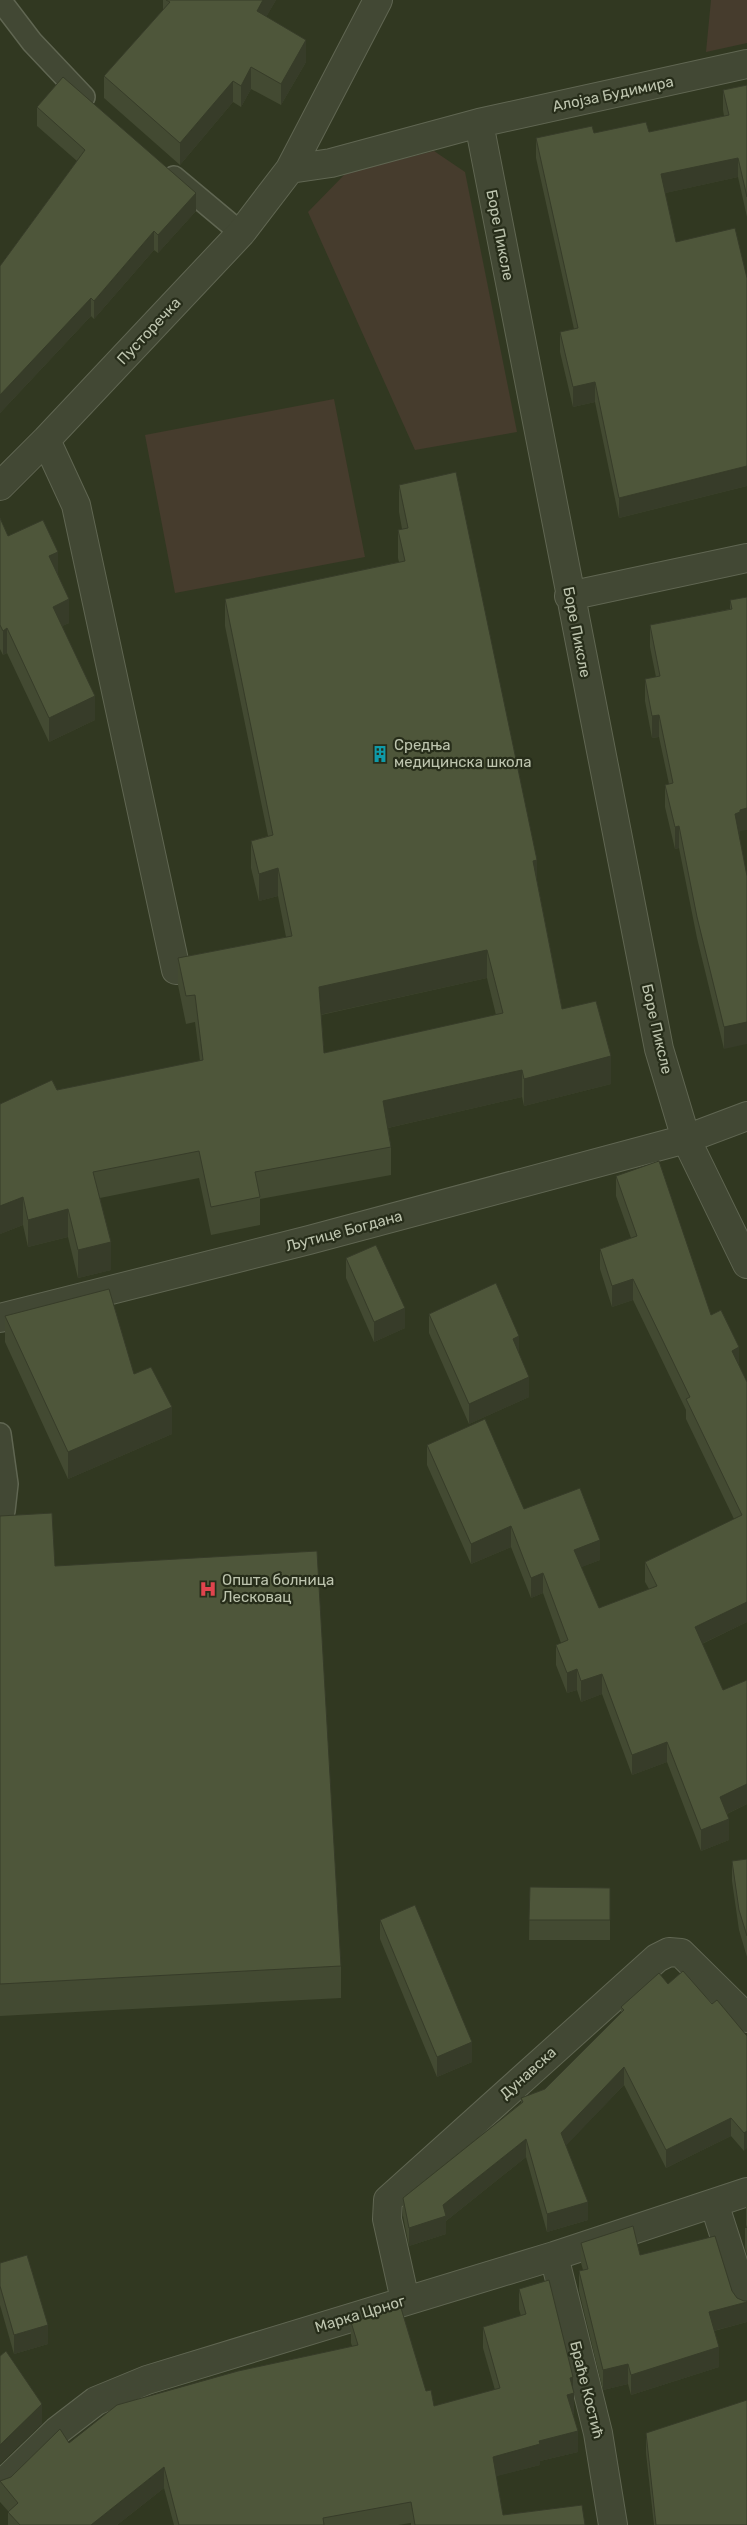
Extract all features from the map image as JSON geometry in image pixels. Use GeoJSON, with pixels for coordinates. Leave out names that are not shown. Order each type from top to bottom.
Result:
{"type":"FeatureCollection","features":[{"type":"Feature","properties":{"kind":"street","name":"Пусторечка"},"geometry":{"type":"LineString","coordinates":[[0,486],[46,440],[241,233],[290,169],[378,0]]}},
{"type":"Feature","properties":{"kind":"street","name":"Алојза Будимира"},"geometry":{"type":"LineString","coordinates":[[479,123],[747,64]]}},
{"type":"Feature","properties":{"kind":"street"},"geometry":{"type":"LineString","coordinates":[[290,169],[331,163],[479,123]]}},
{"type":"Feature","properties":{"kind":"street","name":"Боре Пиксле"},"geometry":{"type":"LineString","coordinates":[[479,123],[569,596],[659,1049],[686,1139]]}},
{"type":"Feature","properties":{"kind":"street"},"geometry":{"type":"LineString","coordinates":[[46,440],[76,506],[176,970]]}},
{"type":"Feature","properties":{"kind":"street"},"geometry":{"type":"LineString","coordinates":[[569,596],[747,558]]}},
{"type":"Feature","properties":{"kind":"street","name":"Љутице Богдана"},"geometry":{"type":"LineString","coordinates":[[0,1318],[309,1240],[686,1139],[747,1116]]}},
{"type":"Feature","properties":{"kind":"street"},"geometry":{"type":"LineString","coordinates":[[686,1139],[747,1264]]}},
{"type":"Feature","properties":{"kind":"street","name":"Дунавска"},"geometry":{"type":"LineString","coordinates":[[405,2300],[387,2219],[388,2200],[657,1958],[669,1952],[681,1953],[747,2018]]}},
{"type":"Feature","properties":{"kind":"street","name":"Марка Црног"},"geometry":{"type":"LineString","coordinates":[[0,2486],[57,2431],[96,2401],[147,2380],[554,2256],[747,2192]]}},
{"type":"Feature","properties":{"kind":"street"},"geometry":{"type":"LineString","coordinates":[[714,2203],[747,2306]]}},
{"type":"Feature","properties":{"kind":"street","name":"Браће Костић"},"geometry":{"type":"LineString","coordinates":[[554,2256],[598,2433],[613,2525]]}},
{"type":"Feature","properties":{"kind":"lane"},"geometry":{"type":"LineString","coordinates":[[0,0],[68,82],[101,113]]}},
{"type":"Feature","properties":{"kind":"lane"},"geometry":{"type":"LineString","coordinates":[[162,167],[241,233]]}},
{"type":"Feature","properties":{"kind":"lane"},"geometry":{"type":"LineString","coordinates":[[0,1434],[8,1484],[4,1510],[0,1512]]}},
{"type":"Feature","properties":{"kind":"shaded area"},"geometry":{"type":"Polygon","coordinates":[[[711,0],[747,0],[747,43],[706,52],[711,0]]]}},
{"type":"Feature","properties":{"kind":"shaded area"},"geometry":{"type":"Polygon","coordinates":[[[434,151],[465,172],[517,432],[415,450],[308,212],[346,173],[434,151]]]}},
{"type":"Feature","properties":{"kind":"shaded area"},"geometry":{"type":"Polygon","coordinates":[[[334,399],[365,557],[175,593],[145,435],[334,399]]]}},
{"type":"Feature","properties":{"kind":"building"},"geometry":{"type":"Polygon","coordinates":[[[166,0],[263,0],[257,11],[306,40],[281,84],[251,67],[241,86],[233,81],[180,143],[104,76],[170,2],[166,0]]]}},
{"type":"Feature","properties":{"kind":"building"},"geometry":{"type":"Polygon","coordinates":[[[63,77],[196,193],[158,235],[154,231],[94,301],[91,298],[0,395],[0,266],[85,150],[37,107],[63,77]]]}},
{"type":"Feature","properties":{"kind":"building"},"geometry":{"type":"Polygon","coordinates":[[[747,85],[747,197],[738,158],[661,174],[676,242],[735,228],[747,278],[747,466],[619,498],[595,382],[573,387],[560,332],[578,328],[536,138],[592,126],[594,133],[646,122],[649,132],[729,115],[723,90],[747,85]]]}},
{"type":"Feature","properties":{"kind":"building"},"geometry":{"type":"Polygon","coordinates":[[[456,472],[537,860],[533,861],[562,1009],[596,1001],[611,1056],[524,1079],[522,1070],[383,1101],[391,1147],[255,1172],[260,1197],[211,1207],[199,1151],[93,1172],[111,1242],[78,1250],[68,1209],[28,1220],[23,1197],[0,1206],[0,1104],[52,1080],[57,1090],[203,1060],[195,995],[186,996],[178,958],[292,936],[278,868],[259,874],[251,841],[273,835],[225,599],[405,561],[398,530],[408,528],[399,485],[456,472]],[[487,950],[319,987],[324,1053],[503,1013],[487,950]]]}},
{"type":"Feature","properties":{"kind":"building"},"geometry":{"type":"Polygon","coordinates":[[[0,518],[8,536],[43,520],[58,552],[49,556],[69,599],[53,607],[95,696],[49,718],[7,628],[3,631],[0,625],[0,518]]]}},
{"type":"Feature","properties":{"kind":"building"},"geometry":{"type":"Polygon","coordinates":[[[747,597],[747,808],[735,814],[747,876],[747,1022],[724,1027],[697,917],[679,826],[675,827],[665,785],[673,783],[659,715],[652,716],[645,679],[660,676],[650,625],[732,609],[730,600],[747,597]]]}},
{"type":"Feature","properties":{"kind":"building"},"geometry":{"type":"Polygon","coordinates":[[[659,1161],[711,1315],[721,1310],[739,1347],[732,1351],[747,1382],[747,1602],[695,1627],[723,1690],[747,1680],[747,1784],[720,1797],[729,1819],[701,1830],[667,1742],[632,1755],[602,1674],[581,1681],[577,1669],[567,1673],[556,1645],[568,1640],[543,1573],[531,1578],[511,1526],[471,1544],[427,1445],[485,1419],[524,1509],[580,1488],[600,1540],[574,1550],[599,1608],[657,1586],[645,1562],[742,1515],[686,1399],[690,1397],[633,1279],[612,1286],[600,1249],[637,1236],[616,1176],[659,1161]]]}},
{"type":"Feature","properties":{"kind":"building"},"geometry":{"type":"Polygon","coordinates":[[[376,1245],[405,1308],[374,1322],[346,1258],[376,1245]]]}},
{"type":"Feature","properties":{"kind":"building"},"geometry":{"type":"Polygon","coordinates":[[[496,1283],[519,1336],[513,1339],[529,1377],[469,1404],[429,1314],[496,1283]]]}},
{"type":"Feature","properties":{"kind":"building"},"geometry":{"type":"Polygon","coordinates":[[[109,1289],[134,1374],[151,1367],[172,1407],[68,1452],[5,1316],[109,1289]]]}},
{"type":"Feature","properties":{"kind":"building"},"geometry":{"type":"Polygon","coordinates":[[[52,1513],[55,1566],[317,1551],[341,1966],[0,1984],[0,1516],[52,1513]]]}},
{"type":"Feature","properties":{"kind":"building"},"geometry":{"type":"Polygon","coordinates":[[[747,1859],[747,1936],[739,1910],[732,1861],[747,1859]]]}},
{"type":"Feature","properties":{"kind":"building"},"geometry":{"type":"Polygon","coordinates":[[[530,1887],[610,1888],[610,1920],[529,1920],[530,1887]]]}},
{"type":"Feature","properties":{"kind":"building"},"geometry":{"type":"Polygon","coordinates":[[[415,1905],[472,2042],[437,2057],[380,1920],[415,1905]]]}},
{"type":"Feature","properties":{"kind":"building"},"geometry":{"type":"Polygon","coordinates":[[[683,1971],[712,2004],[717,2000],[747,2036],[747,2131],[744,2133],[731,2118],[666,2150],[624,2067],[561,2133],[588,2202],[547,2214],[526,2139],[443,2205],[446,2216],[409,2228],[403,2198],[523,2102],[521,2098],[545,2089],[624,2010],[621,2007],[659,1973],[668,1984],[683,1971]]]}},
{"type":"Feature","properties":{"kind":"building"},"geometry":{"type":"Polygon","coordinates":[[[633,2226],[640,2255],[715,2236],[732,2291],[737,2298],[747,2302],[709,2312],[719,2347],[631,2375],[628,2364],[603,2370],[579,2271],[588,2269],[581,2243],[633,2226]]]}},
{"type":"Feature","properties":{"kind":"building"},"geometry":{"type":"Polygon","coordinates":[[[27,2255],[48,2325],[14,2335],[0,2286],[0,2263],[27,2255]]]}},
{"type":"Feature","properties":{"kind":"building"},"geometry":{"type":"Polygon","coordinates":[[[549,2280],[573,2377],[570,2378],[574,2393],[567,2395],[578,2431],[539,2441],[540,2444],[493,2457],[503,2515],[582,2505],[585,2525],[415,2525],[411,2502],[323,2518],[324,2525],[179,2525],[164,2467],[91,2525],[20,2525],[8,2512],[18,2503],[0,2481],[11,2477],[60,2429],[69,2443],[117,2405],[238,2371],[358,2345],[351,2322],[401,2308],[426,2391],[431,2390],[434,2406],[500,2388],[483,2327],[526,2314],[519,2289],[549,2280]]]}},
{"type":"Feature","properties":{"kind":"building"},"geometry":{"type":"Polygon","coordinates":[[[6,2351],[42,2404],[0,2445],[0,2356],[6,2351]]]}},
{"type":"Feature","properties":{"kind":"building"},"geometry":{"type":"Polygon","coordinates":[[[747,2400],[747,2525],[656,2525],[646,2433],[747,2400]]]}},
{"type":"Feature","properties":{"kind":"place","name":"Средња медицинска школа"},"geometry":{"type":"Point","coordinates":[380,754]}},
{"type":"Feature","properties":{"kind":"place","name":"Општа болница Лесковац"},"geometry":{"type":"Point","coordinates":[208,1589]}}]}
